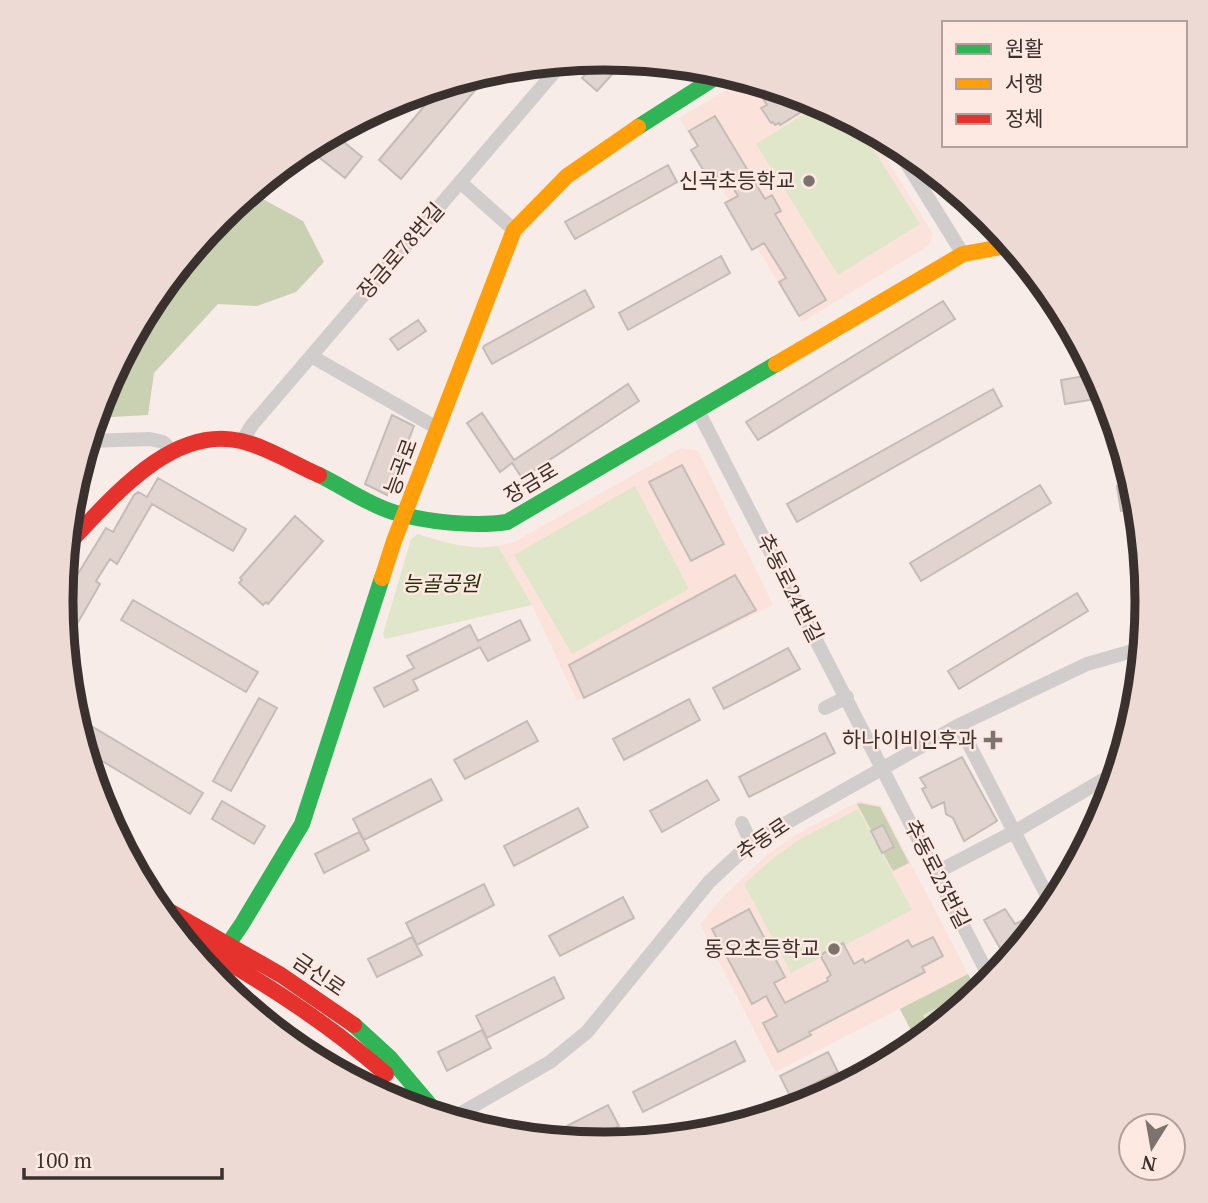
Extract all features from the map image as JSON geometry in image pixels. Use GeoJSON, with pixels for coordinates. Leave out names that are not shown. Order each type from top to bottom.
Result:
{"type":"FeatureCollection","features":[{"type":"Feature","properties":{"kind":"street","name":"장금로78번길"},"geometry":{"type":"LineString","coordinates":[[242,441],[252,425],[554,73]]}},
{"type":"Feature","properties":{"kind":"street","name":"능곡로"},"geometry":{"type":"LineString","coordinates":[[224,950],[302,824],[394,541],[514,230],[566,176],[710,81]]}},
{"type":"Feature","properties":{"kind":"street"},"geometry":{"type":"LineString","coordinates":[[908,166],[962,254]]}},
{"type":"Feature","properties":{"kind":"street"},"geometry":{"type":"LineString","coordinates":[[460,182],[514,230]]}},
{"type":"Feature","properties":{"kind":"street","name":"장금로"},"geometry":{"type":"LineString","coordinates":[[77,535],[124,487],[172,451],[180,446],[220,438],[242,441],[334,482],[391,512],[405,516],[489,525],[507,522],[962,254],[1001,248]]}},
{"type":"Feature","properties":{"kind":"street"},"geometry":{"type":"LineString","coordinates":[[311,356],[437,428]]}},
{"type":"Feature","properties":{"kind":"street","name":"추동로24번길"},"geometry":{"type":"LineString","coordinates":[[698,409],[883,766]]}},
{"type":"Feature","properties":{"kind":"street"},"geometry":{"type":"LineString","coordinates":[[98,441],[150,439],[163,442],[172,451]]}},
{"type":"Feature","properties":{"kind":"street","name":"추동로"},"geometry":{"type":"LineString","coordinates":[[461,1113],[550,1062],[587,1032],[709,882],[751,843],[959,725],[1087,664],[1133,651]]}},
{"type":"Feature","properties":{"kind":"street"},"geometry":{"type":"LineString","coordinates":[[825,708],[847,697]]}},
{"type":"Feature","properties":{"kind":"street"},"geometry":{"type":"LineString","coordinates":[[959,725],[1047,895]]}},
{"type":"Feature","properties":{"kind":"street","name":"추동로23번길"},"geometry":{"type":"LineString","coordinates":[[883,766],[986,970]]}},
{"type":"Feature","properties":{"kind":"street"},"geometry":{"type":"LineString","coordinates":[[937,872],[1014,832],[1104,779]]}},
{"type":"Feature","properties":{"kind":"street"},"geometry":{"type":"LineString","coordinates":[[742,823],[751,843]]}},
{"type":"Feature","properties":{"kind":"street","name":"금신로"},"geometry":{"type":"LineString","coordinates":[[177,918],[339,1034],[398,1086],[403,1094]]}},
{"type":"Feature","properties":{"kind":"street","name":"금신로"},"geometry":{"type":"LineString","coordinates":[[194,940],[257,958],[357,1027],[392,1059],[429,1103]]}},
{"type":"Feature","properties":{"kind":"shaded area","name":"신곡초등학교"},"geometry":{"type":"Polygon","coordinates":[[[733,86],[775,98],[839,125],[879,147],[933,234],[928,246],[802,322],[679,118],[733,86]]]}},
{"type":"Feature","properties":{"kind":"shaded area"},"geometry":{"type":"Polygon","coordinates":[[[681,448],[698,451],[773,605],[577,701],[532,605],[498,546],[514,542],[681,448]]]}},
{"type":"Feature","properties":{"kind":"shaded area","name":"동오초등학교"},"geometry":{"type":"Polygon","coordinates":[[[859,801],[881,805],[968,974],[775,1072],[700,924],[725,895],[767,855],[797,834],[859,801]]]}},
{"type":"Feature","properties":{"kind":"shaded area"},"geometry":{"type":"Polygon","coordinates":[[[254,1001],[319,1044],[341,1064],[280,1023],[254,1001]]]}},
{"type":"Feature","properties":{"kind":"green space"},"geometry":{"type":"Polygon","coordinates":[[[809,111],[839,125],[868,140],[920,224],[838,275],[756,144],[809,111]]]}},
{"type":"Feature","properties":{"kind":"green space"},"geometry":{"type":"Polygon","coordinates":[[[260,197],[303,221],[324,262],[296,292],[257,306],[218,304],[154,373],[148,415],[106,417],[127,366],[162,306],[182,278],[228,226],[260,197]]]}},
{"type":"Feature","properties":{"kind":"green space"},"geometry":{"type":"Polygon","coordinates":[[[635,486],[689,589],[572,654],[514,555],[635,486]]]}},
{"type":"Feature","properties":{"kind":"green space","name":"능골공원"},"geometry":{"type":"Polygon","coordinates":[[[418,534],[458,545],[498,546],[532,605],[385,639],[383,634],[411,539],[418,534]]]}},
{"type":"Feature","properties":{"kind":"green space"},"geometry":{"type":"Polygon","coordinates":[[[857,804],[880,807],[909,863],[893,871],[883,853],[895,847],[883,824],[871,830],[857,804]]]}},
{"type":"Feature","properties":{"kind":"green space"},"geometry":{"type":"Polygon","coordinates":[[[858,809],[912,910],[791,973],[744,884],[800,839],[858,809]]]}},
{"type":"Feature","properties":{"kind":"green space"},"geometry":{"type":"Polygon","coordinates":[[[968,974],[973,983],[913,1034],[900,1009],[968,974]]]}},
{"type":"Feature","properties":{"kind":"green space"},"geometry":{"type":"Polygon","coordinates":[[[968,974],[973,983],[958,998],[923,1015],[927,1024],[913,1034],[900,1009],[968,974]]]}},
{"type":"Feature","properties":{"kind":"building"},"geometry":{"type":"Polygon","coordinates":[[[589,70],[616,70],[597,91],[582,78],[589,70]]]}},
{"type":"Feature","properties":{"kind":"building"},"geometry":{"type":"Polygon","coordinates":[[[478,87],[401,179],[379,160],[430,99],[478,87]]]}},
{"type":"Feature","properties":{"kind":"building"},"geometry":{"type":"Polygon","coordinates":[[[760,93],[805,109],[780,125],[775,125],[761,108],[767,105],[760,93]]]}},
{"type":"Feature","properties":{"kind":"building"},"geometry":{"type":"Polygon","coordinates":[[[715,116],[765,199],[772,195],[781,211],[775,214],[826,300],[799,316],[779,282],[786,278],[764,243],[752,250],[725,203],[738,196],[724,173],[710,181],[691,150],[698,146],[689,131],[715,116]]]}},
{"type":"Feature","properties":{"kind":"building"},"geometry":{"type":"Polygon","coordinates":[[[341,140],[362,157],[345,178],[316,155],[341,140]]]}},
{"type":"Feature","properties":{"kind":"building"},"geometry":{"type":"Polygon","coordinates":[[[668,165],[677,182],[575,239],[565,222],[668,165]]]}},
{"type":"Feature","properties":{"kind":"building"},"geometry":{"type":"Polygon","coordinates":[[[721,256],[730,273],[628,330],[619,313],[721,256]]]}},
{"type":"Feature","properties":{"kind":"building"},"geometry":{"type":"Polygon","coordinates":[[[585,290],[594,307],[492,364],[484,346],[585,290]]]}},
{"type":"Feature","properties":{"kind":"building"},"geometry":{"type":"Polygon","coordinates":[[[943,301],[955,319],[758,440],[746,422],[943,301]]]}},
{"type":"Feature","properties":{"kind":"building"},"geometry":{"type":"Polygon","coordinates":[[[418,320],[426,331],[398,350],[390,339],[418,320]]]}},
{"type":"Feature","properties":{"kind":"building"},"geometry":{"type":"Polygon","coordinates":[[[1085,376],[1095,399],[1065,404],[1061,380],[1085,376]]]}},
{"type":"Feature","properties":{"kind":"building"},"geometry":{"type":"Polygon","coordinates":[[[628,384],[639,401],[522,478],[512,463],[500,472],[467,423],[482,413],[514,460],[628,384]]]}},
{"type":"Feature","properties":{"kind":"building"},"geometry":{"type":"Polygon","coordinates":[[[993,389],[1002,406],[797,522],[787,504],[993,389]]]}},
{"type":"Feature","properties":{"kind":"building"},"geometry":{"type":"Polygon","coordinates":[[[392,415],[414,426],[387,495],[365,484],[392,415]]]}},
{"type":"Feature","properties":{"kind":"building"},"geometry":{"type":"Polygon","coordinates":[[[682,465],[724,544],[691,561],[649,482],[682,465]]]}},
{"type":"Feature","properties":{"kind":"building"},"geometry":{"type":"Polygon","coordinates":[[[158,478],[246,529],[233,551],[152,504],[117,564],[110,559],[96,581],[100,584],[74,630],[74,581],[106,528],[113,532],[134,495],[138,492],[147,497],[158,478]]]}},
{"type":"Feature","properties":{"kind":"building"},"geometry":{"type":"Polygon","coordinates":[[[1040,485],[1051,503],[921,581],[910,563],[1040,485]]]}},
{"type":"Feature","properties":{"kind":"building"},"geometry":{"type":"Polygon","coordinates":[[[1122,485],[1127,510],[1121,511],[1117,486],[1122,485]]]}},
{"type":"Feature","properties":{"kind":"building"},"geometry":{"type":"Polygon","coordinates":[[[295,516],[323,541],[268,604],[266,602],[263,605],[239,583],[242,580],[240,578],[295,516]]]}},
{"type":"Feature","properties":{"kind":"building"},"geometry":{"type":"Polygon","coordinates":[[[735,575],[756,610],[584,698],[569,665],[735,575]]]}},
{"type":"Feature","properties":{"kind":"building"},"geometry":{"type":"Polygon","coordinates":[[[1077,593],[1088,611],[959,689],[948,671],[1077,593]]]}},
{"type":"Feature","properties":{"kind":"building"},"geometry":{"type":"Polygon","coordinates":[[[133,600],[258,672],[246,692],[121,620],[133,600]]]}},
{"type":"Feature","properties":{"kind":"building"},"geometry":{"type":"Polygon","coordinates":[[[520,620],[530,640],[488,661],[480,647],[413,680],[418,690],[384,707],[374,688],[414,668],[407,656],[470,625],[478,641],[520,620]]]}},
{"type":"Feature","properties":{"kind":"building"},"geometry":{"type":"Polygon","coordinates":[[[788,648],[800,669],[724,709],[713,688],[788,648]]]}},
{"type":"Feature","properties":{"kind":"building"},"geometry":{"type":"Polygon","coordinates":[[[259,698],[277,708],[231,791],[213,781],[259,698]]]}},
{"type":"Feature","properties":{"kind":"building"},"geometry":{"type":"Polygon","coordinates":[[[689,699],[700,720],[624,760],[613,739],[689,699]]]}},
{"type":"Feature","properties":{"kind":"building"},"geometry":{"type":"Polygon","coordinates":[[[527,721],[538,741],[465,779],[454,760],[527,721]]]}},
{"type":"Feature","properties":{"kind":"building"},"geometry":{"type":"Polygon","coordinates":[[[87,724],[203,793],[190,814],[97,758],[87,724]]]}},
{"type":"Feature","properties":{"kind":"building"},"geometry":{"type":"Polygon","coordinates":[[[825,733],[835,753],[749,797],[739,777],[825,733]]]}},
{"type":"Feature","properties":{"kind":"building"},"geometry":{"type":"Polygon","coordinates":[[[962,757],[997,821],[964,841],[953,818],[946,814],[944,802],[932,808],[922,789],[926,787],[920,778],[962,757]]]}},
{"type":"Feature","properties":{"kind":"building"},"geometry":{"type":"Polygon","coordinates":[[[431,779],[442,800],[364,840],[353,819],[431,779]]]}},
{"type":"Feature","properties":{"kind":"building"},"geometry":{"type":"Polygon","coordinates":[[[707,780],[719,800],[662,832],[650,811],[707,780]]]}},
{"type":"Feature","properties":{"kind":"building"},"geometry":{"type":"Polygon","coordinates":[[[222,801],[265,826],[254,844],[212,819],[222,801]]]}},
{"type":"Feature","properties":{"kind":"building"},"geometry":{"type":"Polygon","coordinates":[[[578,808],[588,827],[514,866],[504,846],[578,808]]]}},
{"type":"Feature","properties":{"kind":"building"},"geometry":{"type":"Polygon","coordinates":[[[883,825],[894,847],[882,853],[871,831],[883,825]]]}},
{"type":"Feature","properties":{"kind":"building"},"geometry":{"type":"Polygon","coordinates":[[[359,832],[369,850],[324,873],[315,854],[359,832]]]}},
{"type":"Feature","properties":{"kind":"building"},"geometry":{"type":"Polygon","coordinates":[[[484,884],[494,905],[417,945],[406,923],[484,884]]]}},
{"type":"Feature","properties":{"kind":"building"},"geometry":{"type":"Polygon","coordinates":[[[623,897],[634,918],[560,956],[549,936],[623,897]]]}},
{"type":"Feature","properties":{"kind":"building"},"geometry":{"type":"Polygon","coordinates":[[[749,909],[785,977],[774,983],[785,1003],[828,981],[827,978],[831,975],[820,955],[843,943],[854,964],[863,959],[865,963],[908,940],[912,947],[933,937],[943,956],[922,967],[925,972],[809,1032],[811,1035],[778,1052],[763,1023],[777,1016],[766,996],[752,1004],[712,929],[749,909]]]}},
{"type":"Feature","properties":{"kind":"building"},"geometry":{"type":"Polygon","coordinates":[[[1005,909],[1015,924],[1033,915],[1003,953],[984,920],[1005,909]]]}},
{"type":"Feature","properties":{"kind":"building"},"geometry":{"type":"Polygon","coordinates":[[[412,937],[422,955],[377,977],[368,959],[412,937]]]}},
{"type":"Feature","properties":{"kind":"building"},"geometry":{"type":"Polygon","coordinates":[[[554,977],[564,998],[487,1038],[476,1016],[554,977]]]}},
{"type":"Feature","properties":{"kind":"building"},"geometry":{"type":"Polygon","coordinates":[[[482,1030],[491,1048],[447,1071],[438,1052],[482,1030]]]}},
{"type":"Feature","properties":{"kind":"building"},"geometry":{"type":"Polygon","coordinates":[[[735,1041],[745,1061],[643,1112],[633,1092],[735,1041]]]}},
{"type":"Feature","properties":{"kind":"building"},"geometry":{"type":"Polygon","coordinates":[[[828,1052],[838,1072],[790,1096],[780,1076],[828,1052]]]}},
{"type":"Feature","properties":{"kind":"building"},"geometry":{"type":"Polygon","coordinates":[[[608,1105],[619,1126],[605,1133],[557,1131],[608,1105]]]}},
{"type":"Feature","properties":{"kind":"traffic: fast"},"geometry":{"type":"LineString","coordinates":[[638,127],[711,81]]}},
{"type":"Feature","properties":{"kind":"traffic: fast"},"geometry":{"type":"LineString","coordinates":[[319,475],[375,505],[405,516],[465,524],[507,522],[776,364]]}},
{"type":"Feature","properties":{"kind":"traffic: fast"},"geometry":{"type":"LineString","coordinates":[[220,956],[302,824],[382,578]]}},
{"type":"Feature","properties":{"kind":"traffic: fast"},"geometry":{"type":"LineString","coordinates":[[354,1025],[390,1058],[428,1103]]}},
{"type":"Feature","properties":{"kind":"traffic: slow"},"geometry":{"type":"LineString","coordinates":[[382,578],[514,230],[567,176],[638,127]]}},
{"type":"Feature","properties":{"kind":"traffic: slow"},"geometry":{"type":"LineString","coordinates":[[776,364],[963,254],[1000,247]]}},
{"type":"Feature","properties":{"kind":"traffic: jam"},"geometry":{"type":"LineString","coordinates":[[77,535],[143,471],[166,455],[190,444],[215,439],[241,441],[271,451],[319,475]]}},
{"type":"Feature","properties":{"kind":"traffic: jam"},"geometry":{"type":"LineString","coordinates":[[174,914],[281,975],[354,1025]]}},
{"type":"Feature","properties":{"kind":"traffic: jam"},"geometry":{"type":"LineString","coordinates":[[200,947],[286,998],[337,1034],[386,1074]]}},
{"type":"Feature","properties":{"kind":"place","name":"신곡초등학교"},"geometry":{"type":"Point","coordinates":[809,181]}},
{"type":"Feature","properties":{"kind":"place","name":"하나이비인후과"},"geometry":{"type":"Point","coordinates":[993,740]}},
{"type":"Feature","properties":{"kind":"place","name":"동오초등학교"},"geometry":{"type":"Point","coordinates":[834,949]}}]}
